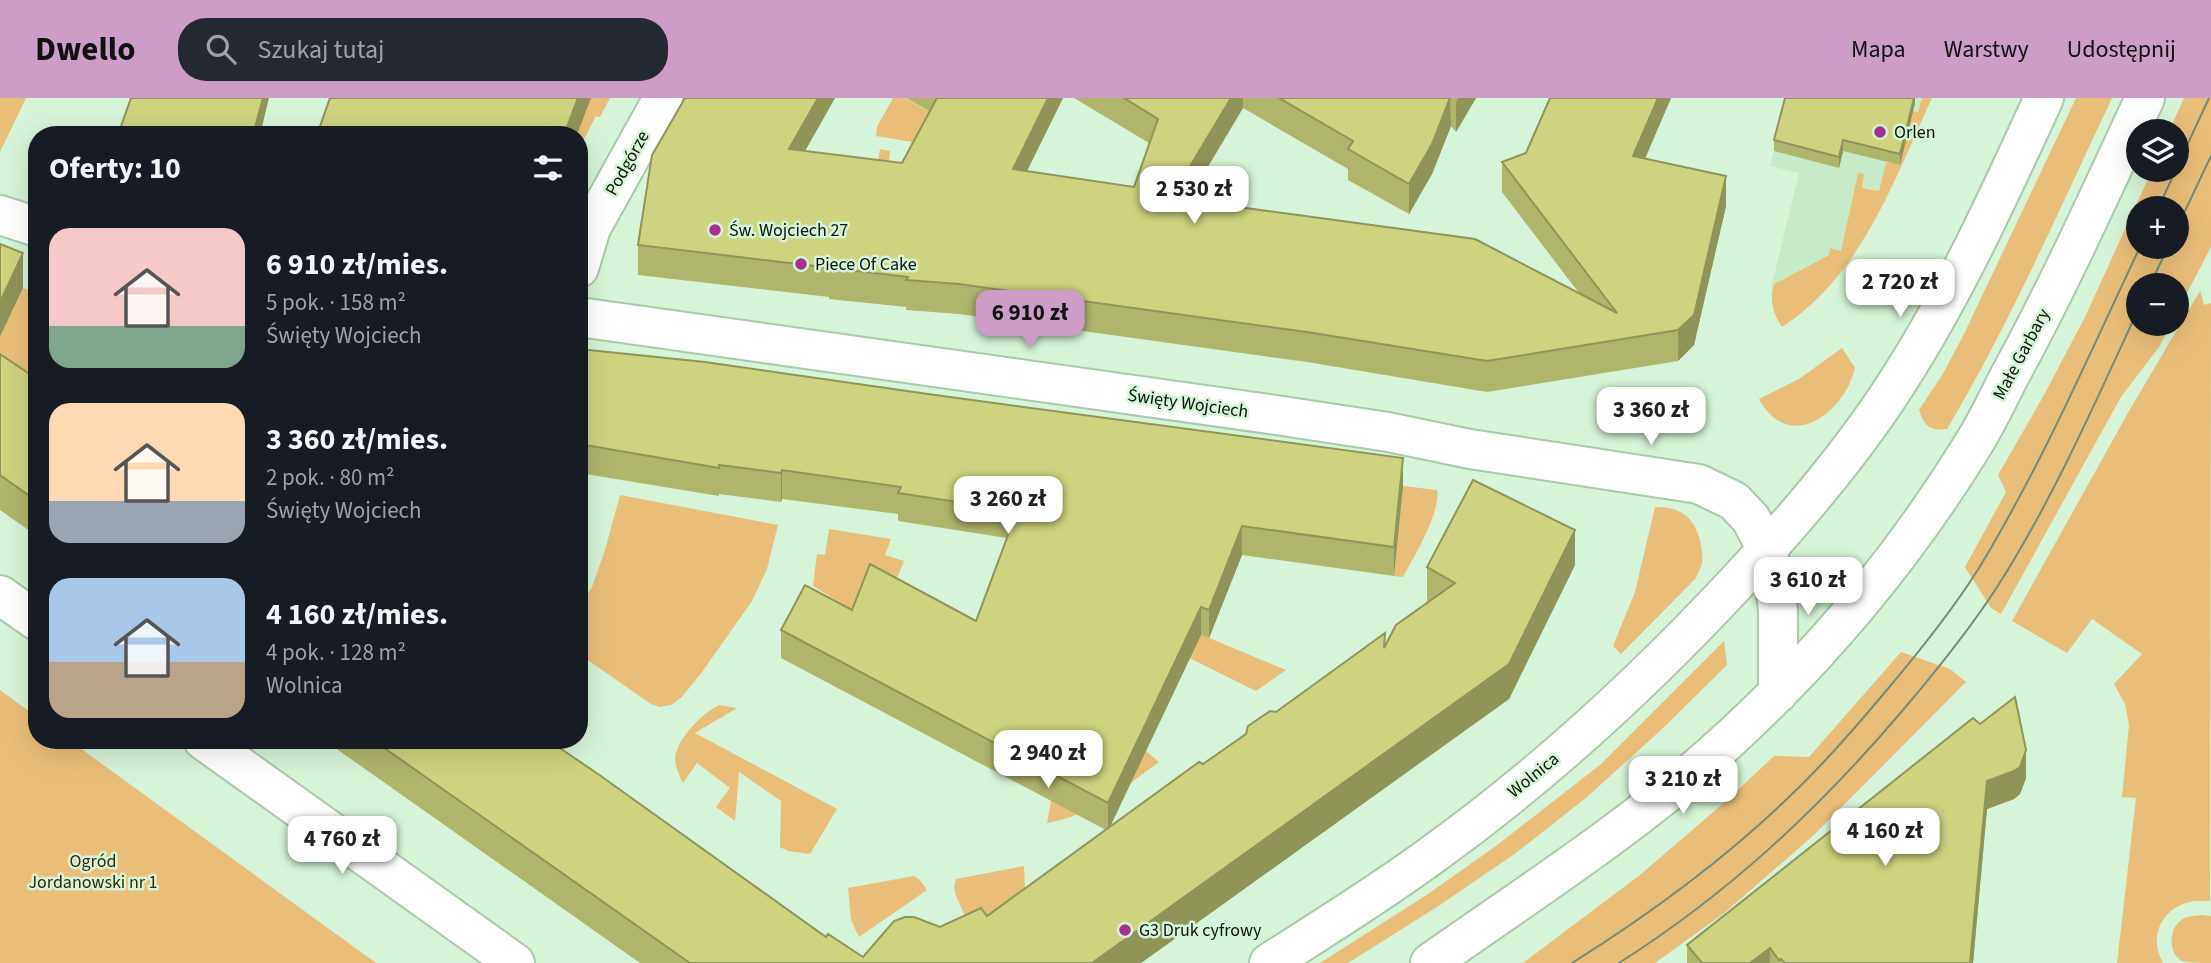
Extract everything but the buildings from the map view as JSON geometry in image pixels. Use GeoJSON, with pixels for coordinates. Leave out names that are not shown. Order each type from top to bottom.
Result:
{"type":"FeatureCollection","features":[{"type":"Feature","properties":{"kind":"street","name":"Podgórze"},"geometry":{"type":"LineString","coordinates":[[588,238],[663,98]]}},
{"type":"Feature","properties":{"kind":"street"},"geometry":{"type":"LineString","coordinates":[[1767,550],[1833,472],[1887,397],[1946,300],[2044,98]]}},
{"type":"Feature","properties":{"kind":"street","name":"Małe Garbary"},"geometry":{"type":"LineString","coordinates":[[1777,693],[1868,593],[1974,442],[2029,341],[2145,98]]}},
{"type":"Feature","properties":{"kind":"street"},"geometry":{"type":"LineString","coordinates":[[0,215],[28,224]]}},
{"type":"Feature","properties":{"kind":"street","name":"Święty Wojciech"},"geometry":{"type":"LineString","coordinates":[[588,318],[1276,415],[1388,432],[1470,449],[1699,484],[1734,501],[1751,519],[1767,550],[1778,610],[1777,693]]}},
{"type":"Feature","properties":{"kind":"street","name":"Wolnica"},"geometry":{"type":"LineString","coordinates":[[1269,963],[1432,855],[1548,765],[1687,636],[1767,550]]}},
{"type":"Feature","properties":{"kind":"street"},"geometry":{"type":"LineString","coordinates":[[0,595],[28,615]]}},
{"type":"Feature","properties":{"kind":"street"},"geometry":{"type":"LineString","coordinates":[[1430,963],[1621,827],[1710,756],[1777,693]]}},
{"type":"Feature","properties":{"kind":"street"},"geometry":{"type":"LineString","coordinates":[[216,749],[515,963]]}},
{"type":"Feature","properties":{"kind":"shaded area"},"geometry":{"type":"Polygon","coordinates":[[[1787,98],[1922,98],[1918,112],[1914,111],[1886,162],[1879,191],[1862,188],[1864,174],[1858,173],[1841,251],[1779,281],[1771,288],[1799,173],[1770,166],[1787,98]]]}},
{"type":"Feature","properties":{"kind":"green space"},"geometry":{"type":"Polygon","coordinates":[[[0,98],[26,98],[0,152],[0,98]]]}},
{"type":"Feature","properties":{"kind":"green space"},"geometry":{"type":"Polygon","coordinates":[[[589,98],[610,98],[588,132],[588,126],[580,126],[589,98]]]}},
{"type":"Feature","properties":{"kind":"green space"},"geometry":{"type":"Polygon","coordinates":[[[893,98],[905,98],[955,126],[909,180],[878,161],[880,149],[890,151],[889,163],[901,165],[912,142],[876,136],[877,127],[893,98]]]}},
{"type":"Feature","properties":{"kind":"green space"},"geometry":{"type":"Polygon","coordinates":[[[1922,98],[1932,98],[1873,224],[1834,281],[1810,306],[1782,327],[1773,306],[1774,284],[1829,255],[1830,248],[1841,251],[1858,173],[1864,174],[1862,188],[1879,191],[1886,162],[1891,163],[1913,111],[1918,112],[1922,98]]]}},
{"type":"Feature","properties":{"kind":"green space"},"geometry":{"type":"Polygon","coordinates":[[[2076,98],[2112,98],[2033,266],[1970,389],[1947,429],[1932,428],[1923,420],[1919,410],[1963,336],[2076,98]]]}},
{"type":"Feature","properties":{"kind":"green space"},"geometry":{"type":"Polygon","coordinates":[[[2184,98],[2211,98],[2211,247],[2189,289],[2189,273],[2126,273],[2126,336],[2165,336],[2121,397],[2001,614],[1991,608],[1965,567],[2006,492],[1998,475],[2085,317],[2126,227],[2126,259],[2189,259],[2189,196],[2140,196],[2147,182],[2189,182],[2189,119],[2174,119],[2184,98]]]}},
{"type":"Feature","properties":{"kind":"green space"},"geometry":{"type":"Polygon","coordinates":[[[23,288],[28,289],[28,409],[0,389],[0,337],[23,288]]]}},
{"type":"Feature","properties":{"kind":"green space"},"geometry":{"type":"Polygon","coordinates":[[[2200,291],[2204,305],[2211,303],[2210,901],[2186,903],[2174,909],[2162,921],[2157,946],[2163,963],[2117,963],[2136,798],[2122,797],[2129,725],[2125,704],[2114,684],[2142,654],[2092,619],[2067,653],[2012,621],[2173,336],[2189,336],[2189,310],[2200,291]]]}},
{"type":"Feature","properties":{"kind":"green space"},"geometry":{"type":"Polygon","coordinates":[[[1842,348],[1855,368],[1840,400],[1828,413],[1800,425],[1785,424],[1771,415],[1759,399],[1799,379],[1842,348]]]}},
{"type":"Feature","properties":{"kind":"green space"},"geometry":{"type":"Polygon","coordinates":[[[1403,486],[1437,490],[1437,499],[1426,534],[1403,577],[1394,576],[1403,486]]]}},
{"type":"Feature","properties":{"kind":"green space"},"geometry":{"type":"Polygon","coordinates":[[[620,495],[778,525],[767,569],[752,601],[681,698],[671,705],[660,707],[651,704],[588,660],[588,593],[605,550],[620,495]]]}},
{"type":"Feature","properties":{"kind":"green space"},"geometry":{"type":"Polygon","coordinates":[[[1655,507],[1676,510],[1692,522],[1701,542],[1702,563],[1696,578],[1621,654],[1613,646],[1635,592],[1655,507]]]}},
{"type":"Feature","properties":{"kind":"green space"},"geometry":{"type":"Polygon","coordinates":[[[829,529],[891,539],[885,555],[904,561],[887,602],[862,616],[813,586],[817,554],[825,555],[829,529]]]}},
{"type":"Feature","properties":{"kind":"green space"},"geometry":{"type":"Polygon","coordinates":[[[1139,633],[1202,635],[1286,670],[1256,691],[1139,633]]]}},
{"type":"Feature","properties":{"kind":"green space"},"geometry":{"type":"Polygon","coordinates":[[[1724,641],[1727,665],[1587,797],[1516,853],[1348,963],[1320,963],[1428,894],[1496,846],[1601,764],[1724,641]]]}},
{"type":"Feature","properties":{"kind":"green space"},"geometry":{"type":"Polygon","coordinates":[[[1901,652],[1950,669],[1966,682],[1815,834],[1723,914],[1655,963],[1523,963],[1640,875],[1774,756],[1809,757],[1901,652]]]}},
{"type":"Feature","properties":{"kind":"green space","name":"Ogród Jordanowski nr 1"},"geometry":{"type":"Polygon","coordinates":[[[0,690],[28,710],[28,749],[81,749],[376,963],[0,963],[0,690]]]}},
{"type":"Feature","properties":{"kind":"green space"},"geometry":{"type":"Polygon","coordinates":[[[719,705],[737,708],[695,733],[837,809],[810,854],[780,847],[781,801],[739,772],[735,821],[716,807],[730,788],[697,763],[683,783],[675,763],[680,744],[694,724],[719,705]]]}},
{"type":"Feature","properties":{"kind":"green space"},"geometry":{"type":"Polygon","coordinates":[[[1146,751],[1159,762],[1094,807],[1080,814],[1047,823],[1051,801],[1066,772],[1146,751]]]}},
{"type":"Feature","properties":{"kind":"green space"},"geometry":{"type":"Polygon","coordinates":[[[1024,866],[1026,910],[978,945],[956,896],[956,879],[1024,866]]]}},
{"type":"Feature","properties":{"kind":"green space"},"geometry":{"type":"Polygon","coordinates":[[[914,876],[927,890],[859,937],[851,920],[848,888],[914,876]]]}},
{"type":"Feature","properties":{"kind":"green space"},"geometry":{"type":"Polygon","coordinates":[[[2211,916],[2211,963],[2182,961],[2172,948],[2173,930],[2182,919],[2211,916]]]}},
{"type":"Feature","properties":{"kind":"tram line"},"geometry":{"type":"LineString","coordinates":[[2189,141],[2209,98]]}},
{"type":"Feature","properties":{"kind":"tram line"},"geometry":{"type":"LineString","coordinates":[[2189,203],[2211,156]]}},
{"type":"Feature","properties":{"kind":"tram line"},"geometry":{"type":"LineString","coordinates":[[2164,196],[2170,182]]}},
{"type":"Feature","properties":{"kind":"tram line"},"geometry":{"type":"LineString","coordinates":[[1572,963],[1686,885],[1765,820],[1840,745],[1923,646],[1958,600],[2002,529],[2064,410],[2134,259]]}},
{"type":"Feature","properties":{"kind":"tram line"},"geometry":{"type":"LineString","coordinates":[[2156,273],[2162,259]]}},
{"type":"Feature","properties":{"kind":"tram line"},"geometry":{"type":"LineString","coordinates":[[1619,963],[1698,908],[1771,847],[1839,781],[1941,664],[1988,600],[2038,518],[2126,336]]}},
{"type":"Feature","properties":{"kind":"place","name":"Orlen"},"geometry":{"type":"Point","coordinates":[1880,132]}},
{"type":"Feature","properties":{"kind":"place","name":"Św. Wojciech 27"},"geometry":{"type":"Point","coordinates":[715,230]}},
{"type":"Feature","properties":{"kind":"place","name":"Piece Of Cake"},"geometry":{"type":"Point","coordinates":[801,264]}},
{"type":"Feature","properties":{"kind":"place","name":"G3 Druk cyfrowy"},"geometry":{"type":"Point","coordinates":[1125,930]}}]}
